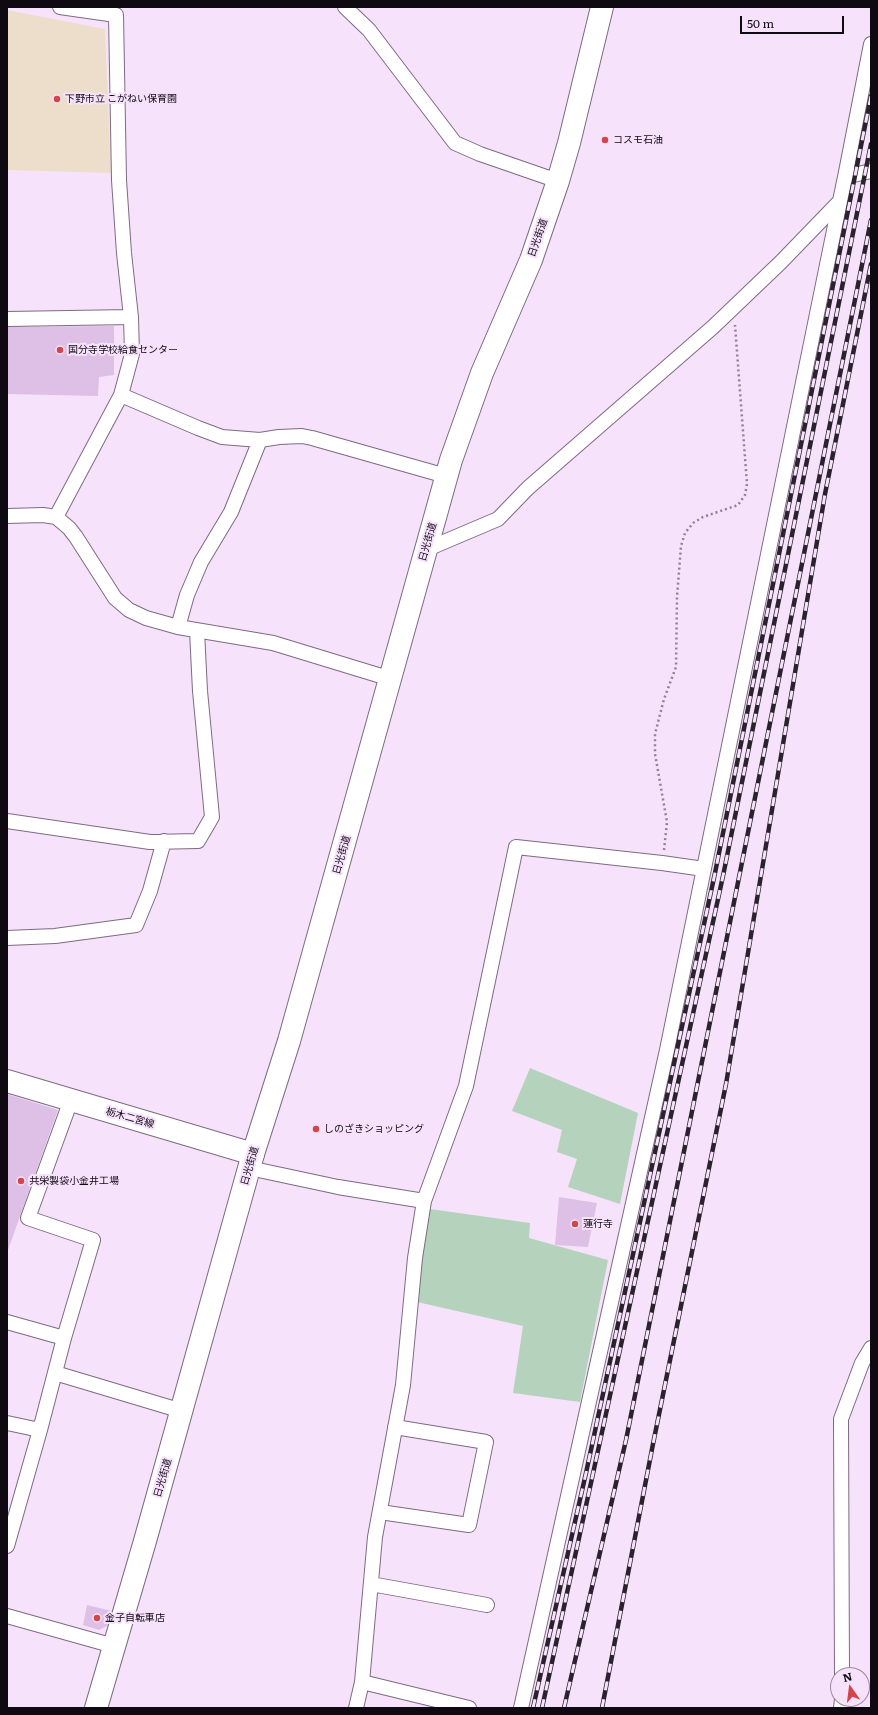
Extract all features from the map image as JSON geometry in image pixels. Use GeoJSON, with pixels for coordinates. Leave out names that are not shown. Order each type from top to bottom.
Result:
{"type":"FeatureCollection","features":[{"type":"Feature","properties":{"kind":"main road","name":"日光街道"},"geometry":{"type":"LineString","coordinates":[[96,1708],[182,1411],[251,1161],[289,1041],[391,679],[446,476],[482,373],[531,260],[558,181],[569,143],[602,7]]}},
{"type":"Feature","properties":{"kind":"main road","name":"栃木二宮線"},"geometry":{"type":"LineString","coordinates":[[7,1081],[71,1100],[251,1161]]}},
{"type":"Feature","properties":{"kind":"street"},"geometry":{"type":"LineString","coordinates":[[56,517],[121,395],[132,354],[131,317],[124,253],[119,180],[116,16],[60,7]]}},
{"type":"Feature","properties":{"kind":"street"},"geometry":{"type":"LineString","coordinates":[[345,7],[369,30],[455,142],[480,154],[558,181]]}},
{"type":"Feature","properties":{"kind":"street"},"geometry":{"type":"LineString","coordinates":[[521,1708],[667,1050],[871,44]]}},
{"type":"Feature","properties":{"kind":"street"},"geometry":{"type":"LineString","coordinates":[[845,177],[871,172]]}},
{"type":"Feature","properties":{"kind":"street"},"geometry":{"type":"LineString","coordinates":[[425,550],[498,519],[528,488],[713,327],[840,201]]}},
{"type":"Feature","properties":{"kind":"street"},"geometry":{"type":"LineString","coordinates":[[7,319],[131,317]]}},
{"type":"Feature","properties":{"kind":"street"},"geometry":{"type":"LineString","coordinates":[[121,395],[222,437],[260,440],[302,436],[446,476]]}},
{"type":"Feature","properties":{"kind":"street"},"geometry":{"type":"LineString","coordinates":[[178,627],[187,595],[201,562],[231,512],[260,440]]}},
{"type":"Feature","properties":{"kind":"street"},"geometry":{"type":"LineString","coordinates":[[7,516],[43,515],[56,517],[69,528],[115,598],[129,610],[146,618],[197,631],[273,643],[391,679]]}},
{"type":"Feature","properties":{"kind":"street"},"geometry":{"type":"LineString","coordinates":[[7,821],[150,842],[198,841],[212,817],[200,691],[197,631]]}},
{"type":"Feature","properties":{"kind":"street"},"geometry":{"type":"LineString","coordinates":[[7,938],[56,936],[136,925],[150,891],[164,842]]}},
{"type":"Feature","properties":{"kind":"street"},"geometry":{"type":"LineString","coordinates":[[356,1708],[362,1682],[375,1537],[403,1385],[415,1258],[424,1201],[466,1086],[516,848],[662,863],[704,869]]}},
{"type":"Feature","properties":{"kind":"street"},"geometry":{"type":"LineString","coordinates":[[7,1546],[11,1519],[40,1430],[64,1338],[93,1240],[28,1218],[71,1100]]}},
{"type":"Feature","properties":{"kind":"street"},"geometry":{"type":"LineString","coordinates":[[251,1161],[338,1187],[424,1201]]}},
{"type":"Feature","properties":{"kind":"street"},"geometry":{"type":"LineString","coordinates":[[7,1322],[64,1338]]}},
{"type":"Feature","properties":{"kind":"street"},"geometry":{"type":"LineString","coordinates":[[842,1667],[841,1419],[866,1364],[871,1348]]}},
{"type":"Feature","properties":{"kind":"street"},"geometry":{"type":"LineString","coordinates":[[55,1374],[182,1411]]}},
{"type":"Feature","properties":{"kind":"street"},"geometry":{"type":"LineString","coordinates":[[7,1422],[40,1430]]}},
{"type":"Feature","properties":{"kind":"street"},"geometry":{"type":"LineString","coordinates":[[380,1512],[469,1525],[486,1442],[395,1427]]}},
{"type":"Feature","properties":{"kind":"street"},"geometry":{"type":"LineString","coordinates":[[371,1584],[487,1605]]}},
{"type":"Feature","properties":{"kind":"street"},"geometry":{"type":"LineString","coordinates":[[7,1616],[114,1646]]}},
{"type":"Feature","properties":{"kind":"street"},"geometry":{"type":"LineString","coordinates":[[362,1682],[469,1708]]}},
{"type":"Feature","properties":{"kind":"path"},"geometry":{"type":"LineString","coordinates":[[662,863],[667,822],[655,754],[655,734],[664,699],[676,667],[677,597],[680,546],[685,533],[693,523],[703,517],[738,505],[745,495],[747,484],[733,308]]}},
{"type":"Feature","properties":{"kind":"shaded area","name":"下野市立 こがねい保育園"},"geometry":{"type":"Polygon","coordinates":[[[7,10],[105,29],[111,173],[7,170],[7,10]]]}},
{"type":"Feature","properties":{"kind":"green space"},"geometry":{"type":"Polygon","coordinates":[[[530,1068],[638,1113],[620,1204],[568,1187],[577,1159],[557,1152],[562,1130],[512,1111],[530,1068]]]}},
{"type":"Feature","properties":{"kind":"green space"},"geometry":{"type":"Polygon","coordinates":[[[430,1209],[530,1223],[529,1238],[608,1260],[580,1402],[513,1393],[523,1326],[417,1302],[430,1209]]]}},
{"type":"Feature","properties":{"kind":"building","name":"国分寺学校給食センター"},"geometry":{"type":"Polygon","coordinates":[[[114,326],[114,375],[99,377],[98,396],[7,394],[7,327],[114,326]]]}},
{"type":"Feature","properties":{"kind":"building","name":"共栄製袋小金井工場"},"geometry":{"type":"Polygon","coordinates":[[[7,1094],[58,1110],[8,1250],[7,1250],[7,1094]]]}},
{"type":"Feature","properties":{"kind":"building","name":"蓮行寺"},"geometry":{"type":"Polygon","coordinates":[[[559,1197],[597,1203],[588,1247],[555,1245],[559,1197]]]}},
{"type":"Feature","properties":{"kind":"building","name":"金子自転車店"},"geometry":{"type":"Polygon","coordinates":[[[87,1605],[112,1611],[107,1626],[99,1630],[83,1625],[87,1605]]]}},
{"type":"Feature","properties":{"kind":"railway"},"geometry":{"type":"LineString","coordinates":[[533,1708],[586,1473],[715,873],[871,96]]}},
{"type":"Feature","properties":{"kind":"railway"},"geometry":{"type":"LineString","coordinates":[[542,1708],[723,876],[871,144]]}},
{"type":"Feature","properties":{"kind":"railway"},"geometry":{"type":"LineString","coordinates":[[564,1708],[626,1440],[871,220]]}},
{"type":"Feature","properties":{"kind":"railway"},"geometry":{"type":"LineString","coordinates":[[602,1708],[653,1444],[726,1084],[825,494],[871,264]]}},
{"type":"Feature","properties":{"kind":"place","name":"下野市立 こがねい保育園"},"geometry":{"type":"Point","coordinates":[57,99]}},
{"type":"Feature","properties":{"kind":"place","name":"コスモ石油"},"geometry":{"type":"Point","coordinates":[605,140]}},
{"type":"Feature","properties":{"kind":"place","name":"国分寺学校給食センター"},"geometry":{"type":"Point","coordinates":[60,350]}},
{"type":"Feature","properties":{"kind":"place","name":"しのざきショッピング"},"geometry":{"type":"Point","coordinates":[316,1129]}},
{"type":"Feature","properties":{"kind":"place","name":"共栄製袋小金井工場"},"geometry":{"type":"Point","coordinates":[21,1181]}},
{"type":"Feature","properties":{"kind":"place","name":"蓮行寺"},"geometry":{"type":"Point","coordinates":[575,1224]}},
{"type":"Feature","properties":{"kind":"place","name":"金子自転車店"},"geometry":{"type":"Point","coordinates":[97,1618]}}]}
